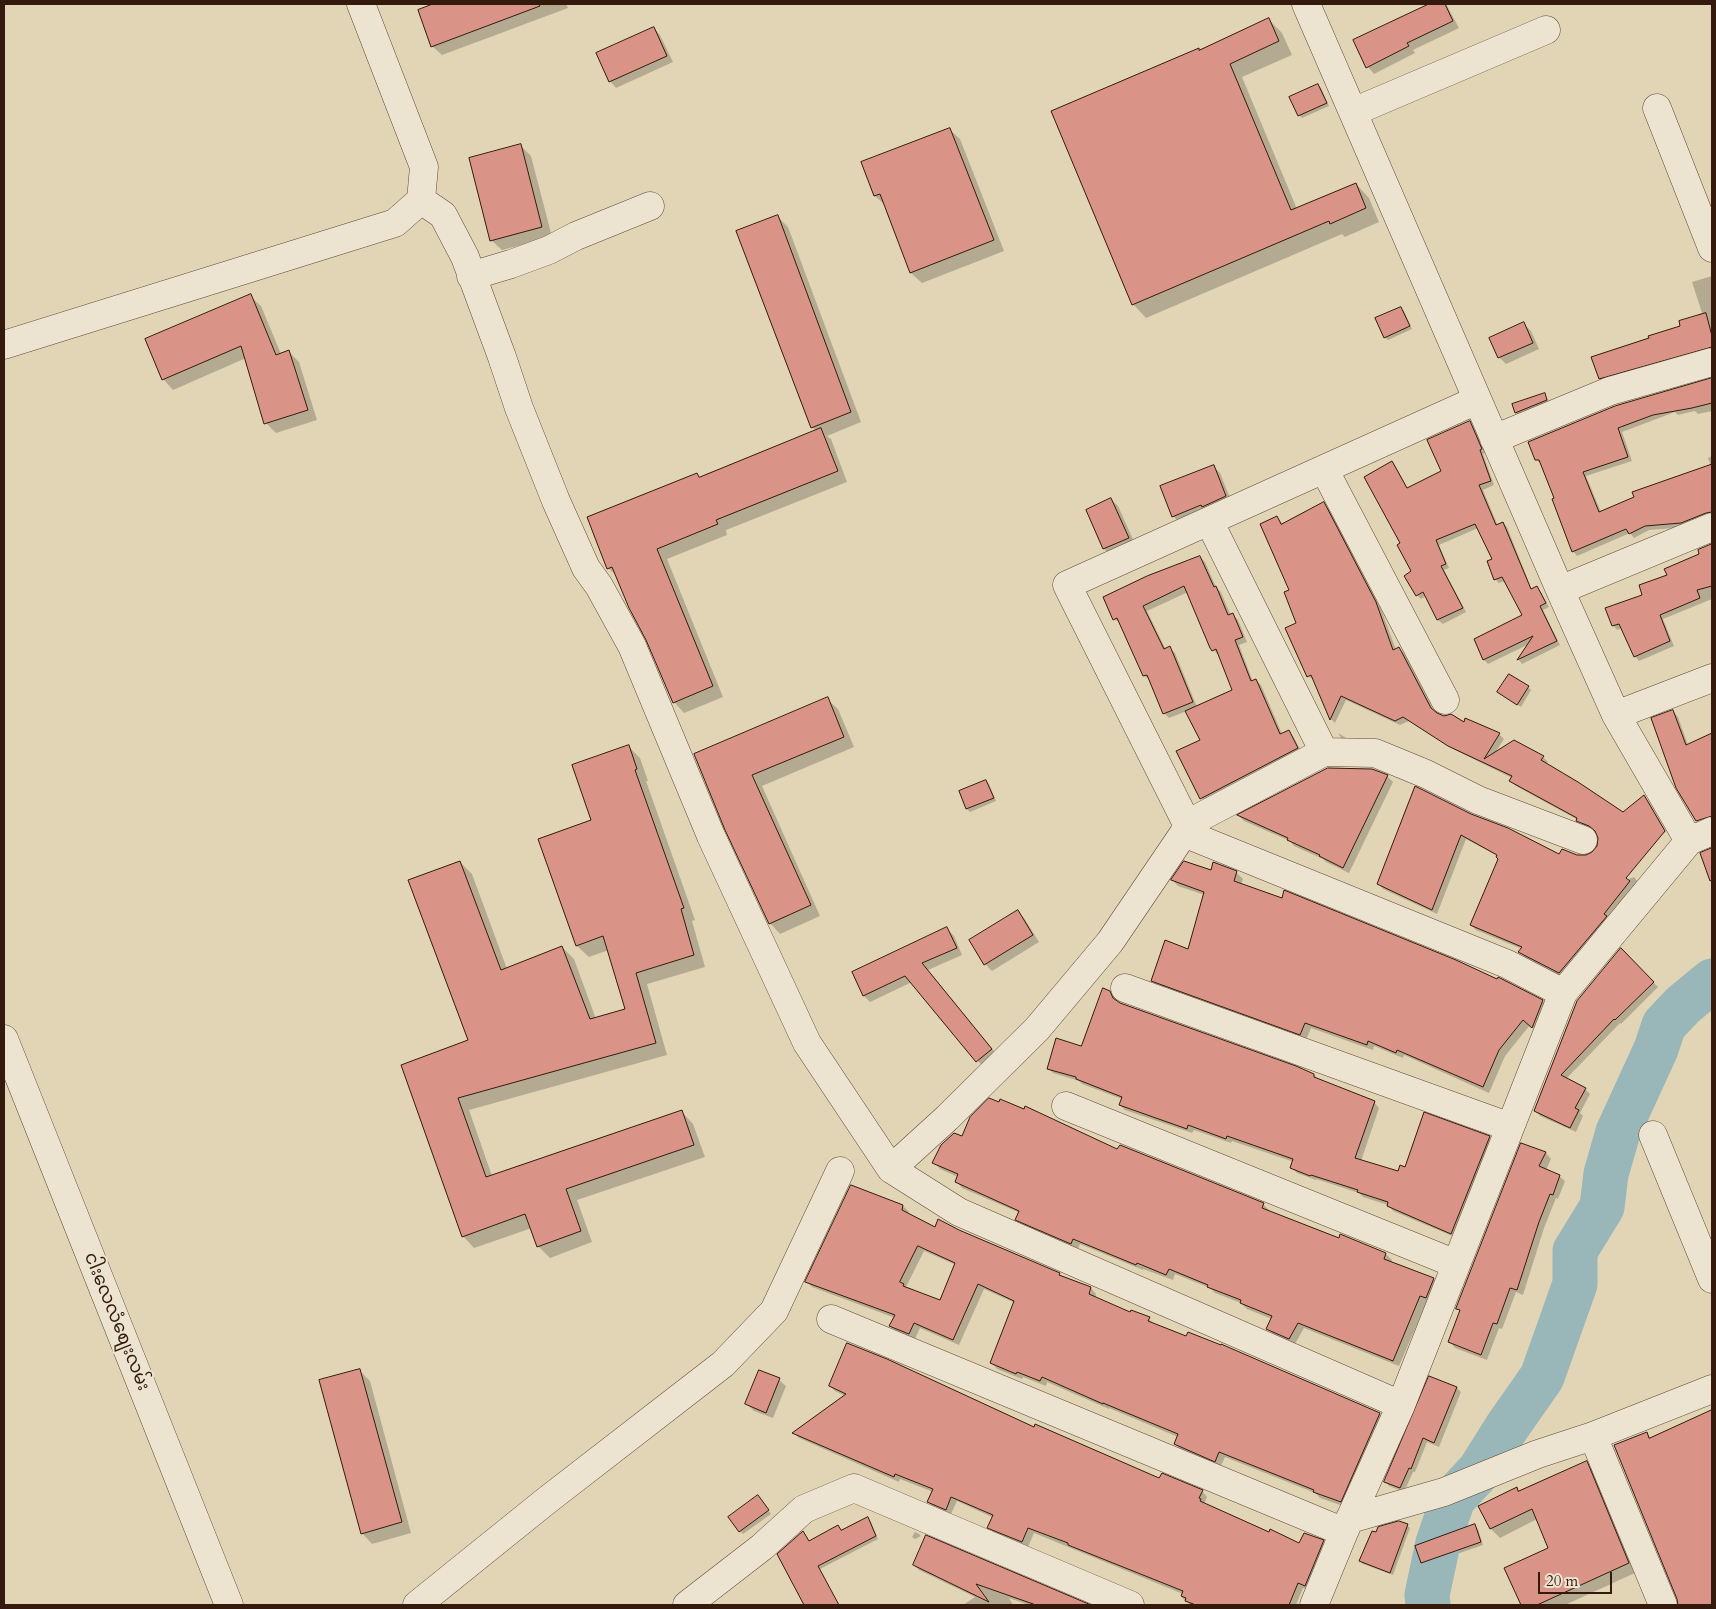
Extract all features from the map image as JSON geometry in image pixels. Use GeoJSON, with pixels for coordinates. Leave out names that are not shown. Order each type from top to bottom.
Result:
{"type":"FeatureCollection","features":[{"type":"Feature","properties":{"kind":"street"},"geometry":{"type":"LineString","coordinates":[[4,345],[395,223],[421,200],[424,167],[360,4]]}},
{"type":"Feature","properties":{"kind":"street"},"geometry":{"type":"LineString","coordinates":[[1306,4],[1494,439],[1616,715],[1701,836],[1563,993],[1401,1405],[1314,1605]]}},
{"type":"Feature","properties":{"kind":"street"},"geometry":{"type":"LineString","coordinates":[[1353,112],[1546,30]]}},
{"type":"Feature","properties":{"kind":"street"},"geometry":{"type":"LineString","coordinates":[[1657,108],[1712,248]]}},
{"type":"Feature","properties":{"kind":"street"},"geometry":{"type":"LineString","coordinates":[[421,200],[443,215],[465,257],[519,408],[556,501],[586,568],[599,586],[632,646],[711,836],[807,1043],[891,1169],[959,1212],[1401,1405]]}},
{"type":"Feature","properties":{"kind":"street"},"geometry":{"type":"LineString","coordinates":[[471,276],[541,253],[576,236],[650,206]]}},
{"type":"Feature","properties":{"kind":"street"},"geometry":{"type":"LineString","coordinates":[[1494,439],[1610,391],[1712,362]]}},
{"type":"Feature","properties":{"kind":"street"},"geometry":{"type":"LineString","coordinates":[[1478,400],[1068,585],[1185,828],[1507,964],[1563,993]]}},
{"type":"Feature","properties":{"kind":"street"},"geometry":{"type":"LineString","coordinates":[[1324,469],[1445,700]]}},
{"type":"Feature","properties":{"kind":"street"},"geometry":{"type":"LineString","coordinates":[[1209,521],[1324,752]]}},
{"type":"Feature","properties":{"kind":"street"},"geometry":{"type":"LineString","coordinates":[[1560,590],[1712,527]]}},
{"type":"Feature","properties":{"kind":"street"},"geometry":{"type":"LineString","coordinates":[[1616,715],[1712,678]]}},
{"type":"Feature","properties":{"kind":"street"},"geometry":{"type":"LineString","coordinates":[[891,1169],[947,1118],[1037,1029],[1110,942],[1185,828],[1324,752],[1374,753],[1426,774],[1478,800],[1583,840]]}},
{"type":"Feature","properties":{"kind":"street"},"geometry":{"type":"LineString","coordinates":[[1125,988],[1510,1127]]}},
{"type":"Feature","properties":{"kind":"street","name":"ငါးလေလံစျေးလမ်း"},"geometry":{"type":"LineString","coordinates":[[4,1039],[229,1605]]}},
{"type":"Feature","properties":{"kind":"street"},"geometry":{"type":"LineString","coordinates":[[1066,1106],[1456,1264]]}},
{"type":"Feature","properties":{"kind":"street"},"geometry":{"type":"LineString","coordinates":[[1653,1135],[1712,1279]]}},
{"type":"Feature","properties":{"kind":"street"},"geometry":{"type":"LineString","coordinates":[[417,1605],[546,1501],[723,1364],[774,1310],[840,1171]]}},
{"type":"Feature","properties":{"kind":"street"},"geometry":{"type":"LineString","coordinates":[[831,1320],[1347,1526],[1444,1492],[1538,1454],[1593,1436],[1712,1389]]}},
{"type":"Feature","properties":{"kind":"street"},"geometry":{"type":"LineString","coordinates":[[1593,1436],[1663,1605]]}},
{"type":"Feature","properties":{"kind":"street"},"geometry":{"type":"LineString","coordinates":[[686,1605],[762,1548],[804,1510],[854,1488],[1130,1605]]}},
{"type":"Feature","properties":{"kind":"building"},"geometry":{"type":"Polygon","coordinates":[[[433,4],[539,4],[540,6],[431,47],[418,10],[433,4]]]}},
{"type":"Feature","properties":{"kind":"building"},"geometry":{"type":"Polygon","coordinates":[[[1429,4],[1445,4],[1453,21],[1407,43],[1409,46],[1366,68],[1353,40],[1429,4]]]}},
{"type":"Feature","properties":{"kind":"building"},"geometry":{"type":"Polygon","coordinates":[[[1269,18],[1279,41],[1230,64],[1291,210],[1356,183],[1366,208],[1330,224],[1329,221],[1132,305],[1051,111],[1199,48],[1199,50],[1269,18]]]}},
{"type":"Feature","properties":{"kind":"building"},"geometry":{"type":"Polygon","coordinates":[[[654,27],[667,56],[609,82],[596,53],[654,27]]]}},
{"type":"Feature","properties":{"kind":"building"},"geometry":{"type":"Polygon","coordinates":[[[1318,84],[1327,103],[1298,116],[1289,97],[1318,84]]]}},
{"type":"Feature","properties":{"kind":"building"},"geometry":{"type":"Polygon","coordinates":[[[950,128],[994,240],[910,273],[880,194],[874,196],[861,162],[950,128]]]}},
{"type":"Feature","properties":{"kind":"building"},"geometry":{"type":"Polygon","coordinates":[[[521,144],[542,227],[490,241],[469,158],[521,144]]]}},
{"type":"Feature","properties":{"kind":"building"},"geometry":{"type":"Polygon","coordinates":[[[778,215],[851,412],[811,428],[736,231],[778,215]]]}},
{"type":"Feature","properties":{"kind":"building"},"geometry":{"type":"Polygon","coordinates":[[[251,294],[276,355],[289,350],[308,410],[264,424],[241,346],[162,380],[145,339],[251,294]]]}},
{"type":"Feature","properties":{"kind":"building"},"geometry":{"type":"Polygon","coordinates":[[[1401,307],[1410,326],[1384,338],[1375,318],[1401,307]]]}},
{"type":"Feature","properties":{"kind":"building"},"geometry":{"type":"Polygon","coordinates":[[[1706,313],[1712,336],[1712,347],[1599,379],[1591,357],[1649,338],[1648,336],[1680,326],[1679,321],[1706,313]]]}},
{"type":"Feature","properties":{"kind":"building"},"geometry":{"type":"Polygon","coordinates":[[[1524,322],[1533,343],[1498,358],[1489,338],[1524,322]]]}},
{"type":"Feature","properties":{"kind":"building"},"geometry":{"type":"Polygon","coordinates":[[[1712,378],[1712,403],[1653,415],[1618,428],[1628,457],[1583,472],[1599,512],[1634,497],[1632,492],[1712,464],[1712,512],[1681,523],[1645,526],[1629,534],[1626,529],[1572,552],[1539,460],[1535,460],[1528,442],[1615,406],[1712,378]]]}},
{"type":"Feature","properties":{"kind":"building"},"geometry":{"type":"Polygon","coordinates":[[[1545,393],[1547,400],[1515,413],[1512,404],[1545,393]]]}},
{"type":"Feature","properties":{"kind":"building"},"geometry":{"type":"Polygon","coordinates":[[[1470,421],[1482,449],[1480,450],[1491,481],[1479,485],[1496,525],[1503,522],[1531,589],[1537,586],[1546,603],[1540,606],[1557,641],[1517,660],[1533,636],[1483,660],[1474,639],[1522,615],[1502,577],[1494,580],[1487,561],[1492,559],[1475,524],[1436,540],[1446,564],[1441,566],[1463,608],[1437,620],[1423,592],[1416,596],[1404,576],[1411,571],[1397,545],[1400,543],[1364,477],[1392,461],[1407,488],[1441,471],[1427,440],[1470,421]]]}},
{"type":"Feature","properties":{"kind":"building"},"geometry":{"type":"Polygon","coordinates":[[[821,428],[838,471],[716,520],[718,524],[657,549],[713,686],[673,703],[612,567],[607,569],[587,517],[697,473],[699,477],[821,428]]]}},
{"type":"Feature","properties":{"kind":"building"},"geometry":{"type":"Polygon","coordinates":[[[1214,465],[1226,496],[1202,507],[1201,505],[1172,517],[1160,486],[1214,465]]]}},
{"type":"Feature","properties":{"kind":"building"},"geometry":{"type":"Polygon","coordinates":[[[1111,498],[1129,538],[1103,549],[1086,510],[1111,498]]]}},
{"type":"Feature","properties":{"kind":"building"},"geometry":{"type":"Polygon","coordinates":[[[1324,502],[1376,602],[1393,650],[1399,647],[1431,708],[1444,716],[1451,714],[1464,722],[1465,718],[1500,733],[1484,759],[1514,740],[1544,756],[1541,760],[1623,812],[1644,795],[1665,831],[1626,878],[1630,881],[1604,914],[1607,916],[1559,973],[1518,952],[1522,947],[1470,925],[1498,859],[1497,855],[1461,835],[1432,910],[1377,884],[1415,786],[1471,814],[1508,828],[1559,854],[1562,849],[1577,855],[1586,855],[1597,846],[1598,838],[1595,831],[1589,826],[1576,821],[1577,818],[1509,781],[1512,776],[1448,746],[1403,717],[1395,721],[1341,696],[1330,720],[1311,675],[1307,677],[1285,628],[1296,623],[1284,592],[1289,590],[1260,524],[1277,516],[1281,524],[1324,502]]]}},
{"type":"Feature","properties":{"kind":"building"},"geometry":{"type":"Polygon","coordinates":[[[1712,544],[1712,586],[1697,590],[1700,598],[1660,615],[1670,641],[1634,657],[1619,624],[1612,626],[1605,608],[1642,595],[1639,585],[1667,575],[1664,569],[1699,554],[1698,550],[1712,544]]]}},
{"type":"Feature","properties":{"kind":"building"},"geometry":{"type":"Polygon","coordinates":[[[1200,556],[1214,587],[1216,586],[1228,615],[1233,613],[1243,637],[1235,640],[1251,681],[1256,679],[1280,734],[1289,730],[1298,748],[1200,799],[1176,751],[1200,740],[1185,711],[1232,690],[1216,649],[1212,651],[1210,648],[1184,586],[1143,606],[1164,649],[1170,646],[1193,702],[1163,714],[1147,675],[1143,676],[1117,618],[1113,620],[1103,597],[1147,576],[1200,556]]]}},
{"type":"Feature","properties":{"kind":"building"},"geometry":{"type":"Polygon","coordinates":[[[1509,674],[1529,686],[1517,705],[1497,692],[1509,674]]]}},
{"type":"Feature","properties":{"kind":"building"},"geometry":{"type":"Polygon","coordinates":[[[828,697],[844,737],[752,775],[811,905],[769,924],[725,830],[694,754],[828,697]]]}},
{"type":"Feature","properties":{"kind":"building"},"geometry":{"type":"Polygon","coordinates":[[[1673,710],[1686,745],[1712,733],[1712,816],[1696,821],[1676,788],[1651,718],[1673,710]]]}},
{"type":"Feature","properties":{"kind":"building"},"geometry":{"type":"Polygon","coordinates":[[[629,745],[637,769],[635,770],[684,908],[681,909],[694,955],[636,973],[656,1043],[458,1098],[486,1177],[682,1110],[694,1145],[566,1189],[581,1231],[537,1247],[525,1214],[462,1237],[401,1065],[468,1040],[408,880],[460,861],[501,970],[562,946],[590,1019],[625,1009],[603,936],[576,946],[538,839],[591,820],[572,765],[629,745]]]}},
{"type":"Feature","properties":{"kind":"building"},"geometry":{"type":"Polygon","coordinates":[[[1328,768],[1372,769],[1388,775],[1343,868],[1287,840],[1288,838],[1237,815],[1328,768]]]}},
{"type":"Feature","properties":{"kind":"building"},"geometry":{"type":"Polygon","coordinates":[[[986,780],[994,798],[966,809],[959,791],[986,780]]]}},
{"type":"Feature","properties":{"kind":"building"},"geometry":{"type":"Polygon","coordinates":[[[1712,848],[1712,880],[1710,881],[1700,853],[1712,848]]]}},
{"type":"Feature","properties":{"kind":"building"},"geometry":{"type":"Polygon","coordinates":[[[1184,861],[1211,870],[1213,862],[1237,871],[1234,881],[1282,898],[1284,890],[1456,960],[1497,979],[1498,977],[1543,1000],[1532,1028],[1523,1020],[1499,1050],[1483,1087],[1397,1050],[1396,1053],[1368,1041],[1367,1045],[1305,1023],[1300,1035],[1151,981],[1165,940],[1188,949],[1204,892],[1171,880],[1184,861]]]}},
{"type":"Feature","properties":{"kind":"building"},"geometry":{"type":"Polygon","coordinates":[[[1018,910],[1033,935],[984,965],[969,940],[1018,910]]]}},
{"type":"Feature","properties":{"kind":"building"},"geometry":{"type":"Polygon","coordinates":[[[947,927],[957,948],[922,963],[992,1049],[976,1062],[905,976],[863,996],[852,972],[947,927]]]}},
{"type":"Feature","properties":{"kind":"building"},"geometry":{"type":"Polygon","coordinates":[[[1621,948],[1654,982],[1614,1019],[1561,1075],[1586,1088],[1575,1108],[1579,1110],[1570,1128],[1534,1111],[1577,1001],[1621,948]]]}},
{"type":"Feature","properties":{"kind":"building"},"geometry":{"type":"Polygon","coordinates":[[[1103,988],[1110,991],[1113,998],[1120,1003],[1296,1066],[1314,1074],[1314,1077],[1375,1101],[1355,1158],[1398,1171],[1400,1165],[1405,1167],[1424,1112],[1490,1136],[1451,1234],[1387,1206],[1388,1202],[1357,1192],[1358,1190],[1290,1168],[1293,1159],[1227,1136],[1226,1139],[1188,1125],[1187,1129],[1119,1105],[1122,1097],[1076,1079],[1076,1077],[1047,1069],[1056,1038],[1081,1046],[1103,988]]]}},
{"type":"Feature","properties":{"kind":"building"},"geometry":{"type":"Polygon","coordinates":[[[989,1098],[999,1102],[1000,1099],[1024,1109],[1025,1106],[1117,1149],[1120,1145],[1264,1203],[1262,1208],[1339,1238],[1340,1234],[1386,1253],[1384,1259],[1434,1278],[1426,1298],[1420,1296],[1393,1361],[1298,1323],[1289,1339],[1266,1329],[1272,1316],[1240,1303],[1241,1300],[1207,1287],[1208,1285],[1169,1269],[1166,1275],[1137,1263],[1136,1265],[1073,1239],[1071,1244],[1015,1220],[1019,1211],[955,1182],[958,1174],[932,1163],[941,1145],[954,1133],[962,1136],[970,1117],[989,1098]]]}},
{"type":"Feature","properties":{"kind":"building"},"geometry":{"type":"Polygon","coordinates":[[[1521,1143],[1546,1152],[1539,1166],[1560,1175],[1553,1195],[1550,1194],[1539,1222],[1517,1290],[1510,1288],[1497,1324],[1493,1323],[1481,1355],[1448,1342],[1460,1310],[1456,1309],[1521,1143]]]}},
{"type":"Feature","properties":{"kind":"building"},"geometry":{"type":"Polygon","coordinates":[[[851,1185],[903,1205],[902,1210],[935,1227],[938,1219],[959,1230],[1060,1273],[1059,1275],[1091,1287],[1089,1294],[1130,1312],[1131,1310],[1150,1317],[1148,1321],[1186,1336],[1188,1332],[1221,1344],[1380,1413],[1341,1502],[1219,1452],[1215,1462],[1174,1444],[1178,1434],[1042,1377],[1040,1381],[1017,1372],[1016,1374],[990,1363],[1014,1301],[978,1284],[953,1340],[914,1323],[909,1334],[889,1326],[895,1315],[805,1282],[851,1185]],[[918,1246],[900,1282],[904,1284],[903,1286],[940,1300],[955,1263],[918,1246]]]}},
{"type":"Feature","properties":{"kind":"building"},"geometry":{"type":"Polygon","coordinates":[[[847,1343],[887,1359],[1034,1427],[1035,1424],[1159,1478],[1162,1473],[1203,1490],[1199,1498],[1201,1499],[1200,1501],[1269,1532],[1270,1529],[1299,1543],[1304,1533],[1324,1540],[1305,1586],[1298,1583],[1289,1605],[1196,1605],[1185,1601],[1186,1598],[1181,1596],[1183,1591],[1028,1528],[1022,1542],[987,1528],[993,1515],[951,1497],[946,1510],[927,1502],[933,1489],[895,1474],[894,1477],[792,1433],[846,1394],[829,1386],[847,1343]]]}},
{"type":"Feature","properties":{"kind":"building"},"geometry":{"type":"Polygon","coordinates":[[[360,1369],[402,1522],[361,1534],[319,1380],[360,1369]]]}},
{"type":"Feature","properties":{"kind":"building"},"geometry":{"type":"Polygon","coordinates":[[[759,1370],[780,1378],[766,1413],[745,1404],[759,1370]]]}},
{"type":"Feature","properties":{"kind":"building"},"geometry":{"type":"Polygon","coordinates":[[[1429,1376],[1457,1387],[1434,1443],[1423,1438],[1411,1469],[1409,1468],[1400,1488],[1384,1482],[1429,1376]]]}},
{"type":"Feature","properties":{"kind":"building"},"geometry":{"type":"Polygon","coordinates":[[[1712,1410],[1712,1605],[1678,1605],[1614,1445],[1647,1432],[1649,1438],[1712,1410]]]}},
{"type":"Feature","properties":{"kind":"building"},"geometry":{"type":"Polygon","coordinates":[[[1587,1461],[1629,1563],[1537,1605],[1521,1605],[1504,1568],[1548,1548],[1532,1509],[1490,1529],[1478,1506],[1517,1487],[1518,1491],[1587,1461]]]}},
{"type":"Feature","properties":{"kind":"building"},"geometry":{"type":"Polygon","coordinates":[[[758,1495],[769,1510],[739,1532],[728,1517],[758,1495]]]}},
{"type":"Feature","properties":{"kind":"building"},"geometry":{"type":"Polygon","coordinates":[[[868,1517],[876,1536],[818,1566],[839,1605],[804,1605],[777,1554],[803,1531],[809,1541],[838,1525],[841,1530],[868,1517]]]}},
{"type":"Feature","properties":{"kind":"building"},"geometry":{"type":"Polygon","coordinates":[[[1399,1521],[1408,1524],[1390,1573],[1359,1561],[1372,1531],[1376,1532],[1378,1527],[1399,1521]]]}},
{"type":"Feature","properties":{"kind":"building"},"geometry":{"type":"Polygon","coordinates":[[[1475,1524],[1481,1542],[1421,1563],[1415,1546],[1475,1524]]]}},
{"type":"Feature","properties":{"kind":"building"},"geometry":{"type":"Polygon","coordinates":[[[926,1535],[1091,1605],[1036,1605],[976,1584],[989,1602],[913,1565],[926,1535]]]}},
{"type":"Feature","properties":{"kind":"waterway"},"geometry":{"type":"LineString","coordinates":[[1428,1605],[1427,1595],[1438,1543],[1453,1499],[1480,1470],[1542,1377],[1575,1284],[1575,1251],[1602,1207],[1606,1174],[1618,1132],[1656,1049],[1664,1025],[1683,1005],[1712,981]]}}]}
